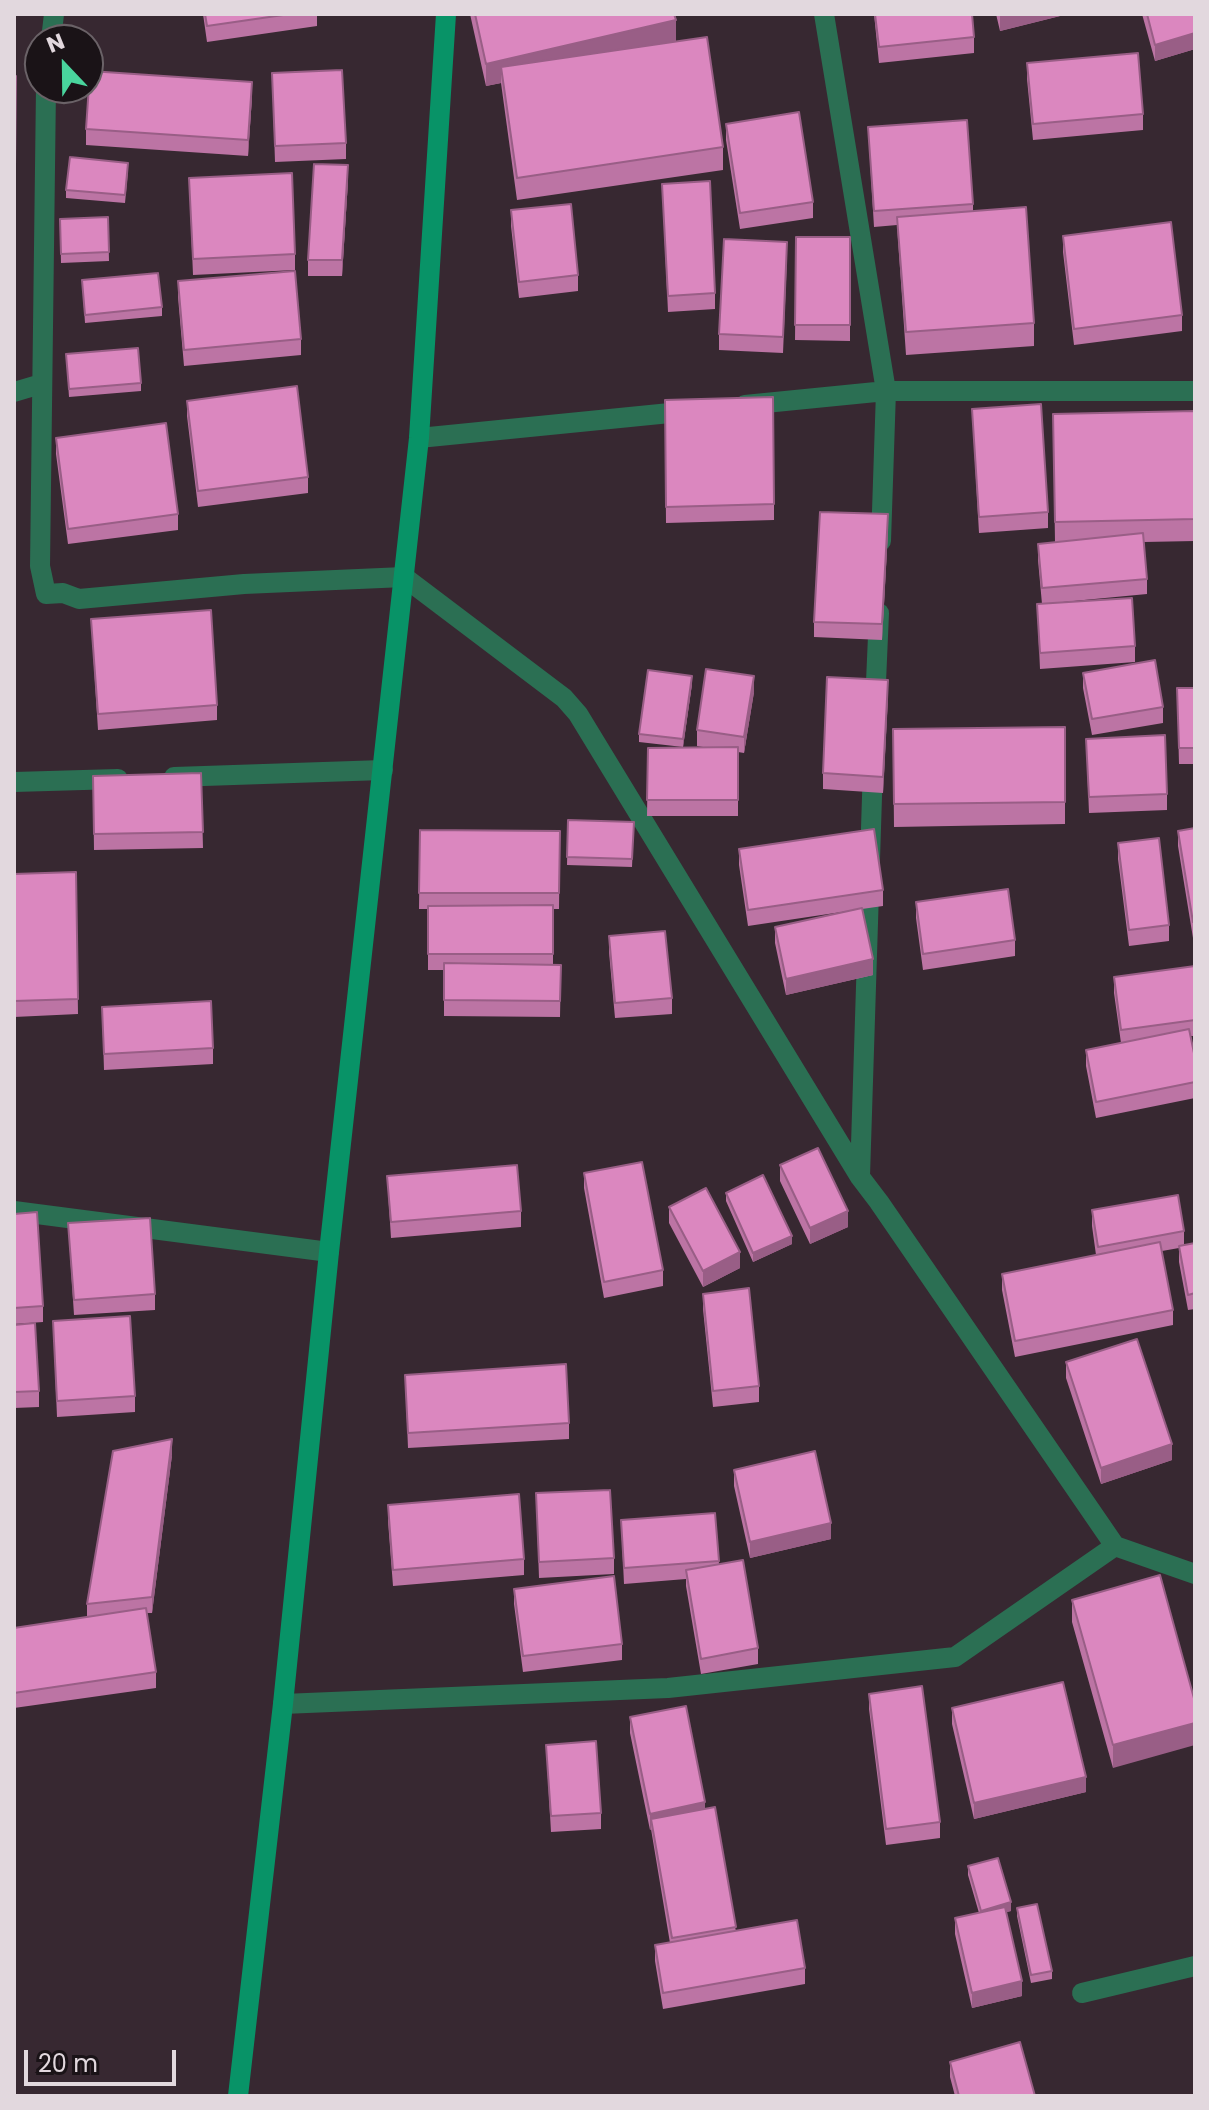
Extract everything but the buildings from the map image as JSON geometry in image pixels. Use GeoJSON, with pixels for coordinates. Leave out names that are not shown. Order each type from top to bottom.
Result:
{"type":"FeatureCollection","features":[{"type":"Feature","properties":{"kind":"street"},"geometry":{"type":"LineString","coordinates":[[238,2096],[419,438],[446,14]]}},
{"type":"Feature","properties":{"kind":"street"},"geometry":{"type":"LineString","coordinates":[[824,14],[886,391],[880,564]]}},
{"type":"Feature","properties":{"kind":"street"},"geometry":{"type":"LineString","coordinates":[[46,104],[40,566],[46,594],[63,593],[79,599],[244,584],[404,577],[564,698],[578,714],[860,1177],[1115,1546],[1195,1574]]}},
{"type":"Feature","properties":{"kind":"street"},"geometry":{"type":"LineString","coordinates":[[14,392],[41,384]]}},
{"type":"Feature","properties":{"kind":"street"},"geometry":{"type":"LineString","coordinates":[[419,438],[886,391],[1195,391]]}},
{"type":"Feature","properties":{"kind":"street"},"geometry":{"type":"LineString","coordinates":[[875,721],[879,595]]}},
{"type":"Feature","properties":{"kind":"street"},"geometry":{"type":"LineString","coordinates":[[860,1177],[874,753]]}},
{"type":"Feature","properties":{"kind":"street"},"geometry":{"type":"LineString","coordinates":[[14,782],[383,770]]}},
{"type":"Feature","properties":{"kind":"street"},"geometry":{"type":"LineString","coordinates":[[14,1211],[329,1252]]}},
{"type":"Feature","properties":{"kind":"street"},"geometry":{"type":"LineString","coordinates":[[283,1704],[668,1688],[955,1657],[1115,1546]]}},
{"type":"Feature","properties":{"kind":"street"},"geometry":{"type":"LineString","coordinates":[[1082,1993],[1195,1966]]}}]}
